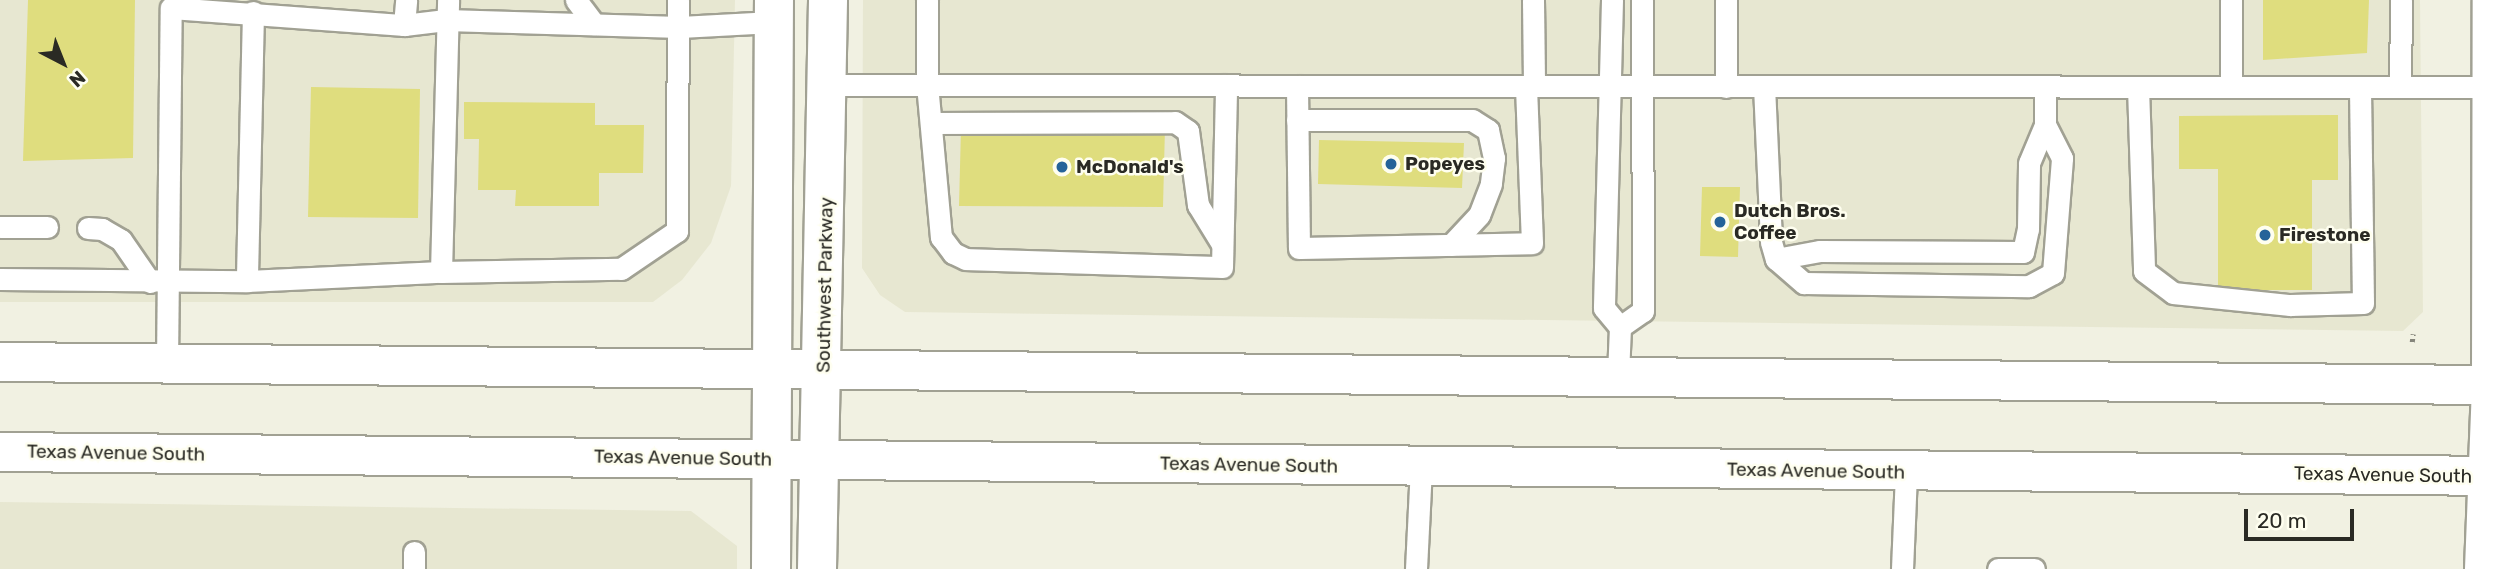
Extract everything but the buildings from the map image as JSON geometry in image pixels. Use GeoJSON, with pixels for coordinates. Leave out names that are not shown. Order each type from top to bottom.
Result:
{"type":"FeatureCollection","features":[{"type":"Feature","properties":{"kind":"main road","name":"Southwest Parkway"},"geometry":{"type":"LineString","coordinates":[[817,569],[823,370],[828,0]]}},
{"type":"Feature","properties":{"kind":"main road"},"geometry":{"type":"LineString","coordinates":[[2484,569],[2493,476],[2495,385],[2492,0]]}},
{"type":"Feature","properties":{"kind":"main road"},"geometry":{"type":"LineString","coordinates":[[771,569],[774,11]]}},
{"type":"Feature","properties":{"kind":"main road"},"geometry":{"type":"LineString","coordinates":[[0,362],[2495,385]]}},
{"type":"Feature","properties":{"kind":"main road","name":"Texas Avenue South"},"geometry":{"type":"LineString","coordinates":[[0,452],[2493,476]]}},
{"type":"Feature","properties":{"kind":"lane"},"geometry":{"type":"LineString","coordinates":[[404,25],[406,0]]}},
{"type":"Feature","properties":{"kind":"lane"},"geometry":{"type":"LineString","coordinates":[[576,0],[594,24]]}},
{"type":"Feature","properties":{"kind":"lane"},"geometry":{"type":"LineString","coordinates":[[0,279],[247,281],[441,272],[621,269],[677,232],[680,27],[678,0]]}},
{"type":"Feature","properties":{"kind":"lane"},"geometry":{"type":"LineString","coordinates":[[927,0],[927,84],[941,237],[953,253],[966,259],[1222,267],[1226,86]]}},
{"type":"Feature","properties":{"kind":"lane"},"geometry":{"type":"LineString","coordinates":[[1297,86],[1298,248],[1532,243],[1530,86],[1533,0]]}},
{"type":"Feature","properties":{"kind":"lane"},"geometry":{"type":"LineString","coordinates":[[1612,0],[1613,86],[1604,308],[1620,327],[1618,375]]}},
{"type":"Feature","properties":{"kind":"lane"},"geometry":{"type":"LineString","coordinates":[[1620,327],[1643,311],[1642,0]]}},
{"type":"Feature","properties":{"kind":"lane"},"geometry":{"type":"LineString","coordinates":[[1726,0],[1727,87]]}},
{"type":"Feature","properties":{"kind":"lane"},"geometry":{"type":"LineString","coordinates":[[2231,0],[2231,87]]}},
{"type":"Feature","properties":{"kind":"lane"},"geometry":{"type":"LineString","coordinates":[[2400,0],[2400,86]]}},
{"type":"Feature","properties":{"kind":"lane"},"geometry":{"type":"LineString","coordinates":[[167,363],[160,282],[171,4],[404,25],[447,10],[594,24],[680,27],[774,11]]}},
{"type":"Feature","properties":{"kind":"lane"},"geometry":{"type":"LineString","coordinates":[[441,272],[447,10]]}},
{"type":"Feature","properties":{"kind":"lane"},"geometry":{"type":"LineString","coordinates":[[247,281],[253,12]]}},
{"type":"Feature","properties":{"kind":"lane"},"geometry":{"type":"LineString","coordinates":[[827,85],[2492,87]]}},
{"type":"Feature","properties":{"kind":"lane"},"geometry":{"type":"LineString","coordinates":[[1764,86],[1771,242],[1776,259],[1804,282],[2029,286],[2053,273],[2062,158],[2045,125]]}},
{"type":"Feature","properties":{"kind":"lane"},"geometry":{"type":"LineString","coordinates":[[1776,259],[1820,251],[2023,252],[2028,229],[2029,163],[2045,125],[2045,86]]}},
{"type":"Feature","properties":{"kind":"lane"},"geometry":{"type":"LineString","coordinates":[[2138,87],[2144,271],[2173,293],[2290,305],[2363,303],[2360,87]]}},
{"type":"Feature","properties":{"kind":"lane"},"geometry":{"type":"LineString","coordinates":[[1297,120],[1472,120],[1488,130],[1494,158],[1491,184],[1479,215],[1451,245]]}},
{"type":"Feature","properties":{"kind":"lane"},"geometry":{"type":"LineString","coordinates":[[931,123],[1175,122],[1188,131],[1198,205],[1222,244]]}},
{"type":"Feature","properties":{"kind":"lane"},"geometry":{"type":"LineString","coordinates":[[0,227],[47,227]]}},
{"type":"Feature","properties":{"kind":"lane"},"geometry":{"type":"LineString","coordinates":[[88,228],[102,229],[121,240],[160,282]]}},
{"type":"Feature","properties":{"kind":"lane"},"geometry":{"type":"LineString","coordinates":[[1416,569],[1421,467]]}},
{"type":"Feature","properties":{"kind":"lane"},"geometry":{"type":"LineString","coordinates":[[1902,569],[1906,472]]}},
{"type":"Feature","properties":{"kind":"lane"},"geometry":{"type":"LineString","coordinates":[[1998,569],[2035,569]]}},
{"type":"Feature","properties":{"kind":"path"},"geometry":{"type":"LineString","coordinates":[[2412,342],[2413,334]]}},
{"type":"Feature","properties":{"kind":"shaded area"},"geometry":{"type":"Polygon","coordinates":[[[0,0],[735,0],[731,186],[711,243],[682,280],[653,302],[0,302],[0,0]]]}},
{"type":"Feature","properties":{"kind":"shaded area"},"geometry":{"type":"Polygon","coordinates":[[[863,0],[2420,0],[2423,312],[2403,331],[905,312],[880,295],[862,268],[863,0]]]}},
{"type":"Feature","properties":{"kind":"shaded area"},"geometry":{"type":"Polygon","coordinates":[[[0,502],[691,511],[737,546],[737,569],[0,569],[0,502]]]}},
{"type":"Feature","properties":{"kind":"place","name":"Popeyes"},"geometry":{"type":"Point","coordinates":[1391,164]}},
{"type":"Feature","properties":{"kind":"place","name":"McDonald's"},"geometry":{"type":"Point","coordinates":[1062,167]}},
{"type":"Feature","properties":{"kind":"place","name":"Dutch Bros. Coffee"},"geometry":{"type":"Point","coordinates":[1720,222]}},
{"type":"Feature","properties":{"kind":"place","name":"Firestone"},"geometry":{"type":"Point","coordinates":[2265,235]}}]}
